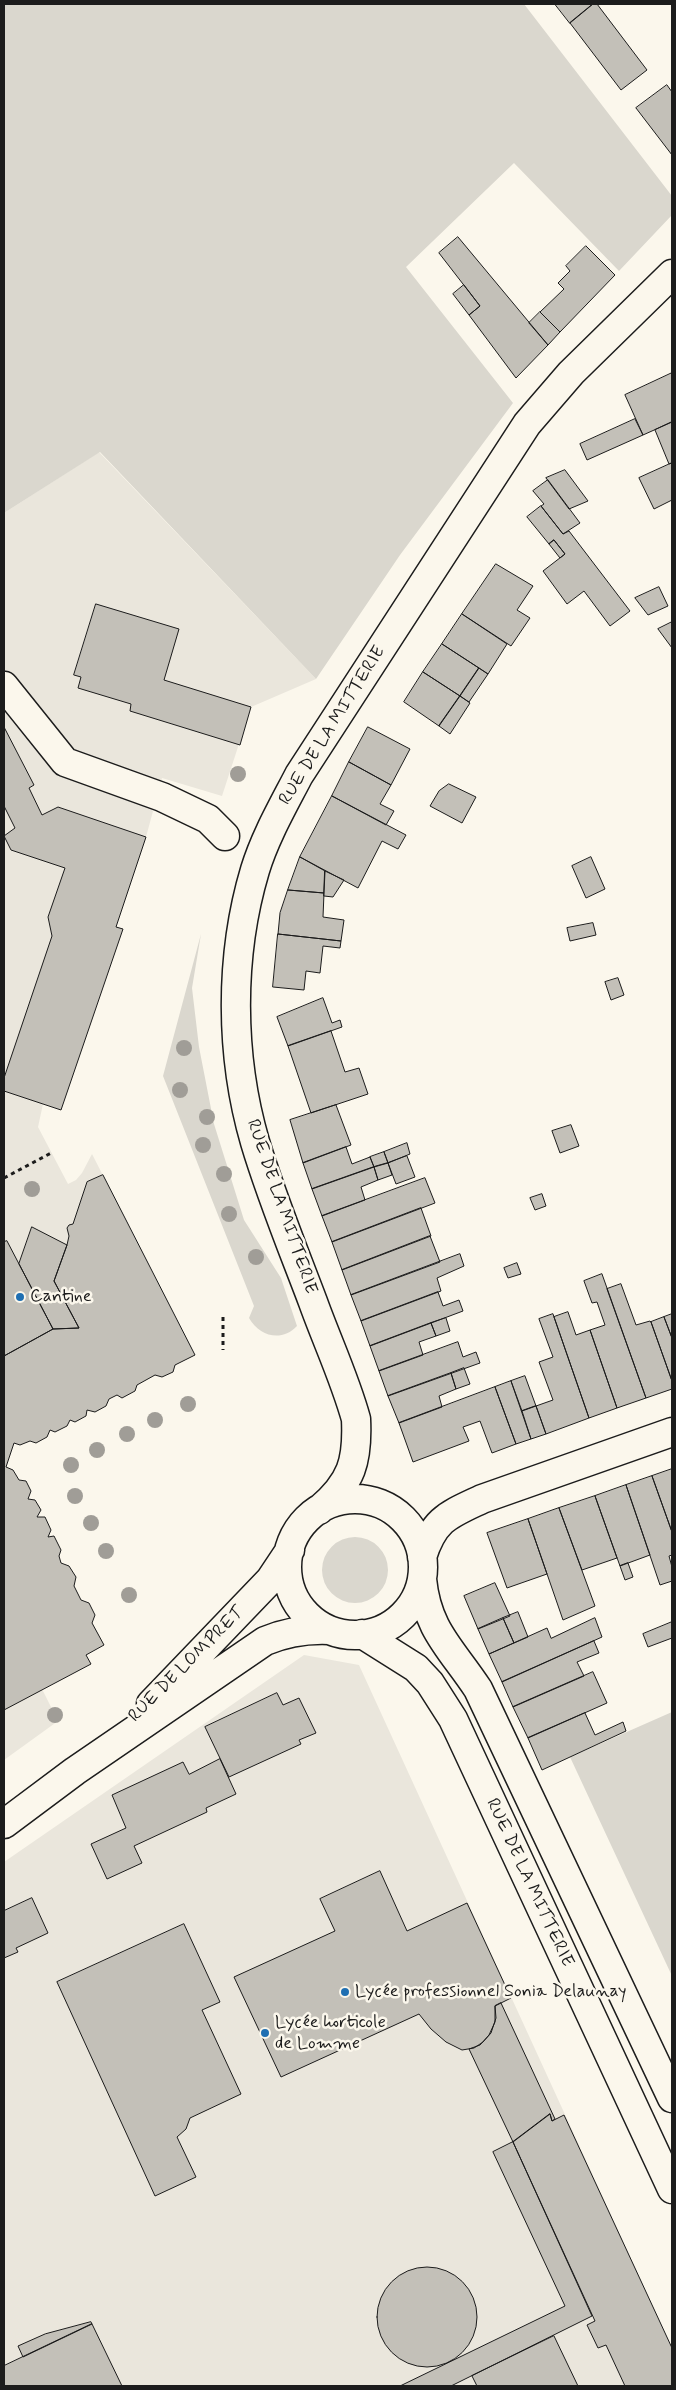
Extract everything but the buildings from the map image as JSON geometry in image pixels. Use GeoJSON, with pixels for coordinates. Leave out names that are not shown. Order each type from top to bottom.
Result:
{"type":"FeatureCollection","features":[{"type":"Feature","properties":{"kind":"street","name":"RUE DE LA MITTERIE"},"geometry":{"type":"LineString","coordinates":[[319,1510],[337,1495],[354,1462],[357,1443],[356,1419],[264,1169],[248,1113],[240,1065],[237,1027],[237,960],[244,909],[255,868],[272,826],[299,774],[528,424],[584,360],[672,274]]}},
{"type":"Feature","properties":{"kind":"street"},"geometry":{"type":"LineString","coordinates":[[4,686],[65,762],[178,805],[208,819],[224,836]]}},
{"type":"Feature","properties":{"kind":"street"},"geometry":{"type":"LineString","coordinates":[[422,1568],[411,1528],[388,1508],[369,1501],[353,1500],[338,1502],[319,1510],[311,1516],[298,1532],[290,1550],[288,1572],[293,1592],[311,1619],[330,1630],[350,1635],[383,1629],[401,1617],[415,1600],[434,1528],[443,1519],[482,1499],[672,1432]]}},
{"type":"Feature","properties":{"kind":"street","name":"RUE DE LOMPRET"},"geometry":{"type":"LineString","coordinates":[[75,1771],[167,1689],[270,1580],[290,1550]]}},
{"type":"Feature","properties":{"kind":"street","name":"RUE DE LA MITTERIE"},"geometry":{"type":"LineString","coordinates":[[422,1568],[424,1601],[430,1619],[438,1635],[456,1656],[478,1689],[672,2098]]}},
{"type":"Feature","properties":{"kind":"street","name":"RUE DE LOMPRET"},"geometry":{"type":"LineString","coordinates":[[4,1824],[75,1771],[265,1641],[281,1634],[306,1629],[330,1630]]}},
{"type":"Feature","properties":{"kind":"street","name":"RUE DE LA MITTERIE"},"geometry":{"type":"LineString","coordinates":[[362,1634],[416,1668],[430,1683],[453,1719],[672,2189]]}},
{"type":"Feature","properties":{"kind":"path"},"geometry":{"type":"LineString","coordinates":[[4,1178],[52,1153]]}},
{"type":"Feature","properties":{"kind":"path"},"geometry":{"type":"LineString","coordinates":[[223,1317],[223,1350]]}},
{"type":"Feature","properties":{"kind":"shaded area"},"geometry":{"type":"Polygon","coordinates":[[[4,4],[524,4],[672,196],[672,215],[619,271],[514,163],[406,267],[513,403],[400,555],[316,679],[100,452],[4,513],[4,4]]]}},
{"type":"Feature","properties":{"kind":"shaded area"},"geometry":{"type":"Polygon","coordinates":[[[99,452],[316,679],[251,707],[222,796],[162,778],[146,837],[116,926],[123,929],[61,1110],[43,1104],[38,1127],[68,1184],[76,1180],[82,1173],[92,1154],[195,1355],[20,1445],[14,1443],[6,1467],[13,1470],[19,1480],[104,1645],[86,1655],[91,1664],[42,1689],[58,1721],[4,1760],[4,513],[99,452]]]}},
{"type":"Feature","properties":{"kind":"shaded area"},"geometry":{"type":"Polygon","coordinates":[[[201,934],[192,988],[199,1047],[214,1124],[244,1220],[281,1278],[297,1326],[291,1331],[278,1336],[259,1330],[249,1318],[254,1306],[163,1076],[201,934]]]}},
{"type":"Feature","properties":{"kind":"shaded area"},"geometry":{"type":"Polygon","coordinates":[[[355,1537],[368,1540],[378,1547],[385,1557],[388,1570],[385,1583],[378,1593],[368,1600],[355,1603],[342,1600],[332,1593],[325,1583],[322,1570],[325,1557],[332,1547],[342,1540],[355,1537]]]}},
{"type":"Feature","properties":{"kind":"shaded area","name":"Lycée horticole de Lomme"},"geometry":{"type":"Polygon","coordinates":[[[304,1655],[359,1665],[672,2348],[672,2386],[4,2386],[4,1862],[304,1655]]]}},
{"type":"Feature","properties":{"kind":"shaded area"},"geometry":{"type":"Polygon","coordinates":[[[672,1712],[672,1976],[570,1757],[672,1712]]]}},
{"type":"Feature","properties":{"kind":"place","name":"Cantine"},"geometry":{"type":"Point","coordinates":[20,1297]}},
{"type":"Feature","properties":{"kind":"place","name":"Lycée professionnel Sonia Delaunay"},"geometry":{"type":"Point","coordinates":[345,1992]}},
{"type":"Feature","properties":{"kind":"place","name":"Lycée horticole de Lomme"},"geometry":{"type":"Point","coordinates":[265,2033]}}]}
